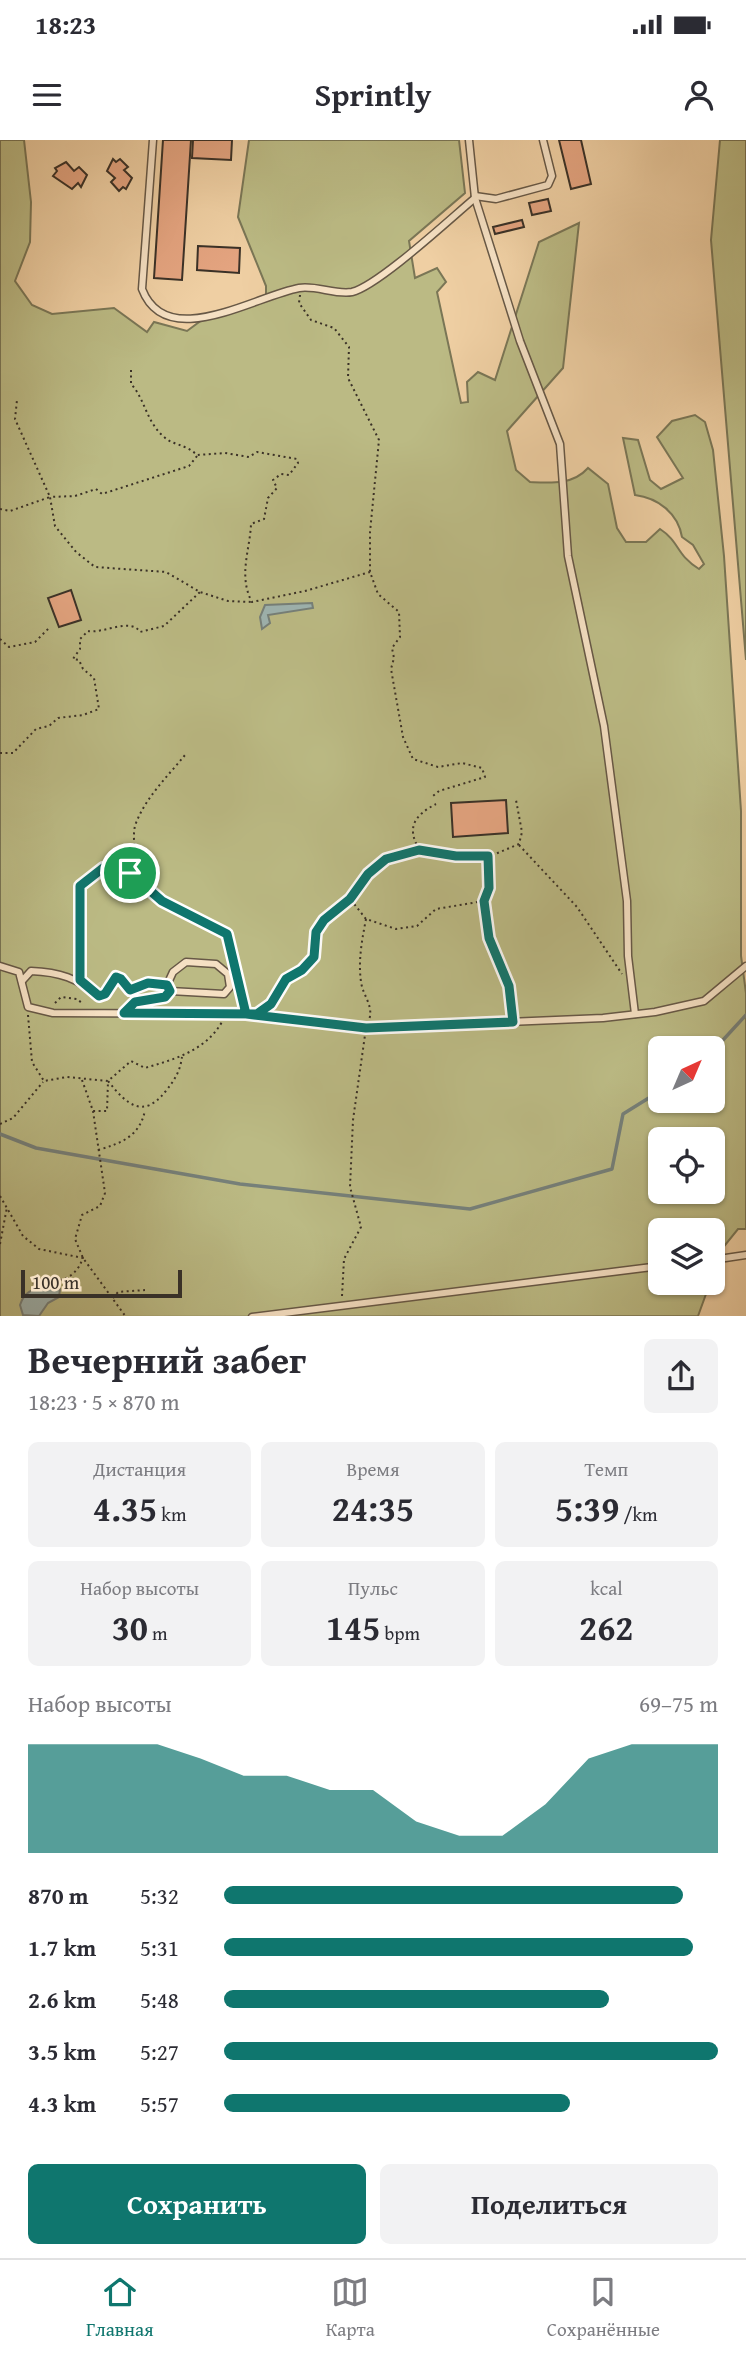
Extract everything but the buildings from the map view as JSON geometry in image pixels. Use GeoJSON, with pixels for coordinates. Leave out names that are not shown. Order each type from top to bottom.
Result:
{"type":"FeatureCollection","features":[{"type":"Feature","properties":{"kind":"lane"},"geometry":{"type":"LineString","coordinates":[[153,140],[142,289],[148,306],[173,320],[206,317],[301,287],[352,292],[384,273],[475,197],[496,199],[548,185],[552,176],[543,140]]}},
{"type":"Feature","properties":{"kind":"lane"},"geometry":{"type":"LineString","coordinates":[[469,140],[475,197],[520,341],[560,444],[568,556],[604,726],[627,901],[628,956],[635,1014]]}},
{"type":"Feature","properties":{"kind":"lane"},"geometry":{"type":"LineString","coordinates":[[22,981],[31,971],[51,972],[80,980],[99,996],[105,994],[116,977],[130,990],[148,983],[169,988],[224,994],[230,987],[228,974],[216,964],[186,962],[173,972],[169,988],[165,997],[135,1002],[124,1013]]}},
{"type":"Feature","properties":{"kind":"lane"},"geometry":{"type":"LineString","coordinates":[[0,966],[12,967],[19,972],[28,1007],[47,1011],[257,1014],[366,1028],[635,1014],[704,1001],[746,966]]}},
{"type":"Feature","properties":{"kind":"lane"},"geometry":{"type":"LineString","coordinates":[[725,1258],[746,1255]]}},
{"type":"Feature","properties":{"kind":"lane"},"geometry":{"type":"LineString","coordinates":[[260,1316],[648,1267]]}},
{"type":"Feature","properties":{"kind":"path"},"geometry":{"type":"LineString","coordinates":[[301,287],[299,303],[312,320],[334,328],[349,347],[348,378],[379,440],[370,532],[370,572],[378,594],[399,612],[400,637],[392,648],[394,658],[391,669],[400,724],[413,759],[438,767],[461,763],[482,768],[485,777],[439,791],[433,796]]}},
{"type":"Feature","properties":{"kind":"path"},"geometry":{"type":"LineString","coordinates":[[131,370],[131,384],[138,392],[146,416],[163,436],[186,444],[197,455],[225,453],[250,457],[257,452],[297,459],[298,463],[289,475],[282,474],[273,480],[277,488],[268,498],[264,519],[251,524],[251,542],[245,552],[246,590],[252,602]]}},
{"type":"Feature","properties":{"kind":"path"},"geometry":{"type":"LineString","coordinates":[[17,400],[15,419],[50,497],[55,526],[76,552],[95,567],[166,572],[200,592],[228,601],[252,602],[304,591],[370,572]]}},
{"type":"Feature","properties":{"kind":"path"},"geometry":{"type":"LineString","coordinates":[[0,509],[10,511],[50,497],[75,496],[96,489],[103,494],[190,466],[197,455]]}},
{"type":"Feature","properties":{"kind":"path"},"geometry":{"type":"LineString","coordinates":[[0,753],[13,753],[36,729],[49,726],[58,718],[83,715],[99,709],[94,678],[83,669],[79,660],[74,659],[80,649],[80,639],[88,631],[98,633],[114,624],[135,627],[140,632],[164,626],[200,592]]}},
{"type":"Feature","properties":{"kind":"path"},"geometry":{"type":"LineString","coordinates":[[0,639],[9,647],[35,642],[49,628]]}},
{"type":"Feature","properties":{"kind":"path"},"geometry":{"type":"LineString","coordinates":[[130,873],[134,866],[135,824],[155,790],[186,755]]}},
{"type":"Feature","properties":{"kind":"path"},"geometry":{"type":"LineString","coordinates":[[516,800],[522,832],[519,844]]}},
{"type":"Feature","properties":{"kind":"path"},"geometry":{"type":"LineString","coordinates":[[419,850],[413,838],[412,824],[418,813],[436,804]]}},
{"type":"Feature","properties":{"kind":"path"},"geometry":{"type":"LineString","coordinates":[[519,844],[577,907],[618,970],[632,983]]}},
{"type":"Feature","properties":{"kind":"path"},"geometry":{"type":"LineString","coordinates":[[257,1014],[271,1004],[286,979],[302,970],[314,957],[316,932],[324,920],[350,899],[368,874],[386,859],[419,850],[456,856],[488,856],[519,844]]}},
{"type":"Feature","properties":{"kind":"path"},"geometry":{"type":"LineString","coordinates":[[488,856],[489,888],[484,901],[489,938],[509,986],[513,1022]]}},
{"type":"Feature","properties":{"kind":"path"},"geometry":{"type":"LineString","coordinates":[[76,999],[80,980],[80,886],[103,868],[124,869],[162,901],[227,934],[246,1014]]}},
{"type":"Feature","properties":{"kind":"path"},"geometry":{"type":"LineString","coordinates":[[350,899],[366,919],[397,929],[418,926],[436,909],[484,901]]}},
{"type":"Feature","properties":{"kind":"path"},"geometry":{"type":"LineString","coordinates":[[339,1306],[344,1292],[344,1259],[361,1227],[350,1187],[353,1120],[366,1028],[372,1011],[361,985],[359,954],[366,919]]}},
{"type":"Feature","properties":{"kind":"path"},"geometry":{"type":"LineString","coordinates":[[47,1011],[61,997],[76,999],[96,1013]]}},
{"type":"Feature","properties":{"kind":"path"},"geometry":{"type":"LineString","coordinates":[[28,1007],[30,1052],[44,1081]]}},
{"type":"Feature","properties":{"kind":"path"},"geometry":{"type":"LineString","coordinates":[[93,1111],[107,1111],[108,1082],[131,1061],[145,1069],[182,1056],[212,1038],[227,1014]]}},
{"type":"Feature","properties":{"kind":"path"},"geometry":{"type":"LineString","coordinates":[[0,1124],[13,1118],[44,1081],[82,1079],[108,1082],[120,1097],[145,1109],[153,1107],[174,1081],[182,1056]]}},
{"type":"Feature","properties":{"kind":"path"},"geometry":{"type":"LineString","coordinates":[[82,1079],[93,1111],[105,1193],[100,1206],[82,1215],[75,1239],[83,1258],[126,1316]]}},
{"type":"Feature","properties":{"kind":"path"},"geometry":{"type":"LineString","coordinates":[[98,1150],[124,1143],[142,1123],[145,1109]]}},
{"type":"Feature","properties":{"kind":"path"},"geometry":{"type":"LineString","coordinates":[[0,1196],[23,1236],[38,1249],[83,1258]]}},
{"type":"Feature","properties":{"kind":"path"},"geometry":{"type":"LineString","coordinates":[[0,1244],[8,1206]]}},
{"type":"Feature","properties":{"kind":"path"},"geometry":{"type":"LineString","coordinates":[[32,1284],[58,1283],[78,1272],[83,1258]]}},
{"type":"Feature","properties":{"kind":"path"},"geometry":{"type":"LineString","coordinates":[[112,1299],[118,1292],[145,1290]]}},
{"type":"Feature","properties":{"kind":"shaded area"},"geometry":{"type":"Polygon","coordinates":[[[0,140],[24,140],[31,202],[30,242],[15,281],[32,305],[52,314],[114,308],[147,332],[154,322],[187,331],[206,317],[266,298],[266,286],[238,217],[249,140],[459,140],[465,193],[409,241],[415,278],[437,268],[446,282],[437,292],[461,403],[468,402],[467,382],[478,372],[495,380],[539,242],[579,223],[563,368],[507,431],[516,470],[530,482],[569,480],[588,468],[608,484],[617,528],[626,542],[646,542],[660,529],[686,559],[699,569],[704,564],[693,545],[682,537],[680,528],[666,508],[651,499],[635,495],[623,438],[638,440],[650,480],[661,489],[683,478],[657,437],[672,421],[695,415],[705,422],[713,450],[724,556],[741,811],[741,956],[746,993],[746,1229],[738,1229],[725,1245],[725,1218],[648,1218],[648,1295],[706,1295],[698,1316],[0,1316],[0,140]]]}},
{"type":"Feature","properties":{"kind":"shaded area"},"geometry":{"type":"Polygon","coordinates":[[[720,140],[746,140],[746,660],[711,240],[720,140]]]}},
{"type":"Feature","properties":{"kind":"water"},"geometry":{"type":"Polygon","coordinates":[[[312,603],[313,608],[268,615],[270,623],[262,629],[260,617],[265,605],[312,603]]]}},
{"type":"Feature","properties":{"kind":"water"},"geometry":{"type":"Polygon","coordinates":[[[53,1285],[60,1289],[59,1297],[48,1303],[39,1316],[23,1315],[20,1305],[29,1292],[53,1285]]]}},
{"type":"Feature","properties":{"kind":"waterway"},"geometry":{"type":"LineString","coordinates":[[725,1038],[746,1015]]}},
{"type":"Feature","properties":{"kind":"waterway"},"geometry":{"type":"LineString","coordinates":[[0,1134],[36,1148],[240,1184],[470,1209],[612,1169],[623,1114],[648,1098]]}},
{"type":"Feature","properties":{"kind":"route"},"geometry":{"type":"LineString","coordinates":[[130,873],[124,869],[103,868],[80,886],[80,980],[99,996],[105,994],[116,977],[130,990],[148,983],[167,985],[170,991],[165,997],[135,1002],[124,1013],[257,1014],[271,1004],[286,979],[302,970],[314,957],[316,932],[324,920],[350,899],[368,874],[386,859],[419,850],[456,856],[488,856],[489,888],[484,901],[489,938],[509,986],[513,1022],[366,1028],[246,1014],[227,934],[162,901],[147,885],[130,873]]}}]}
